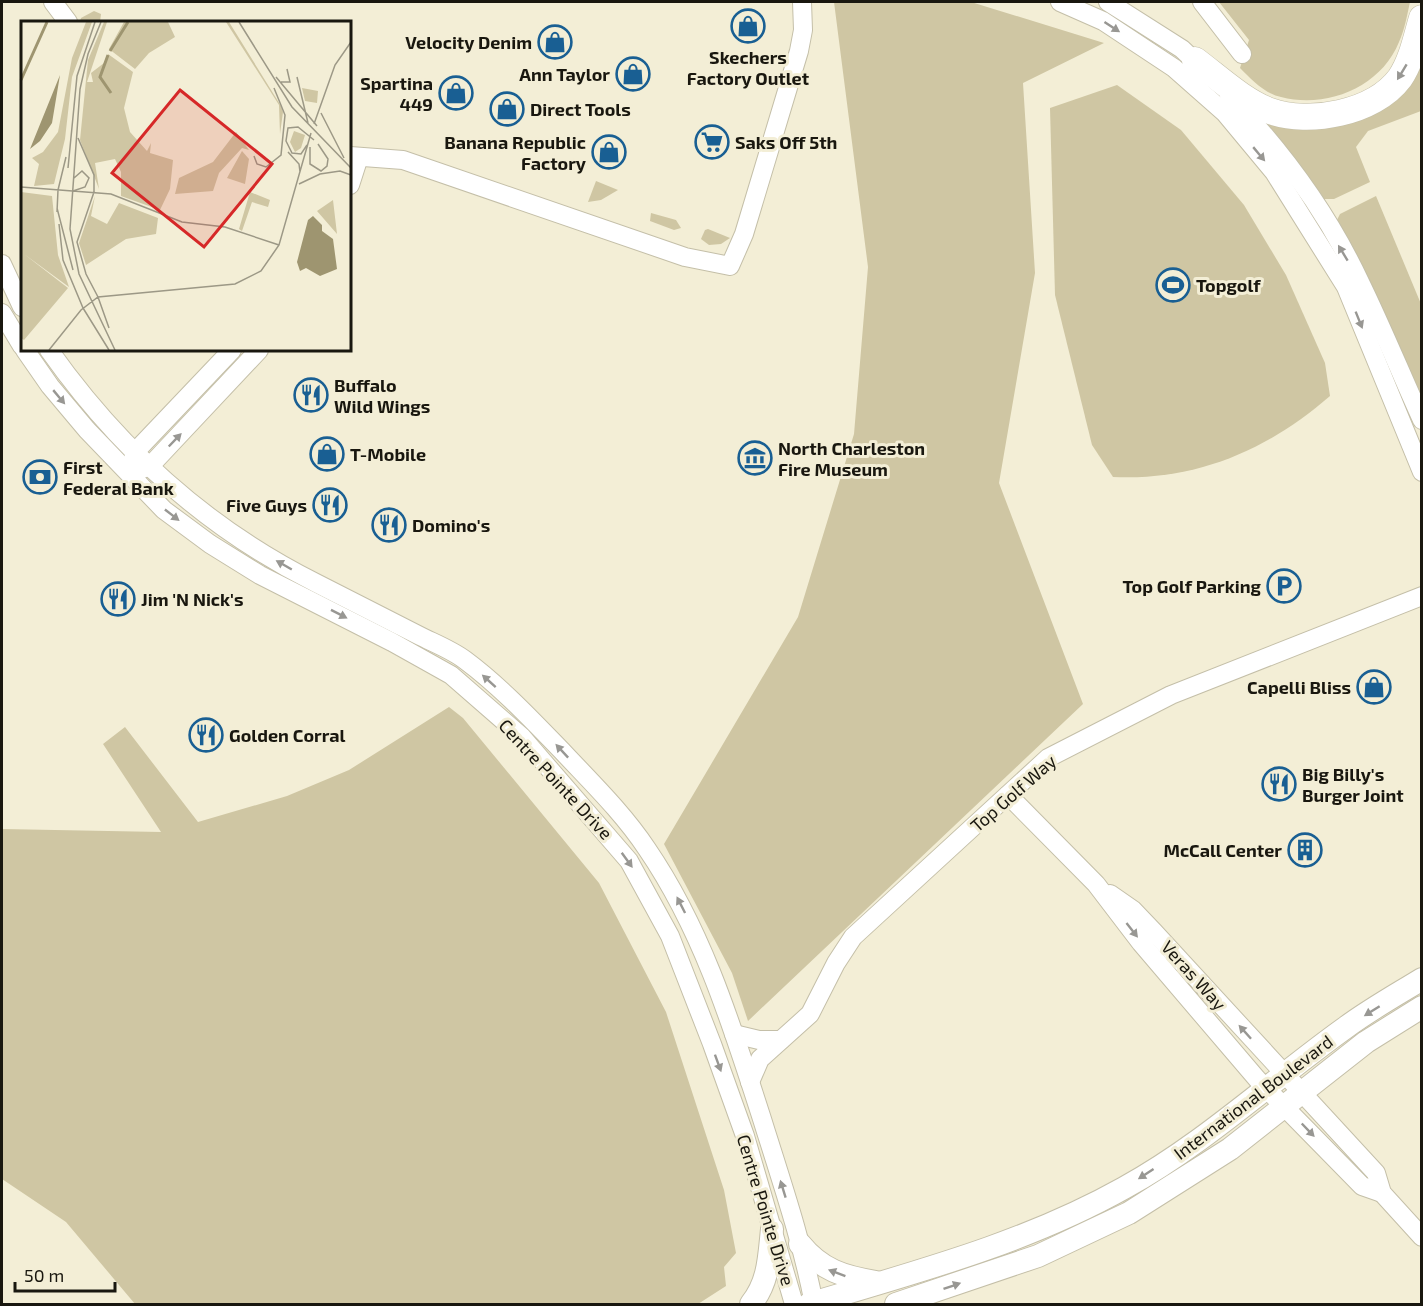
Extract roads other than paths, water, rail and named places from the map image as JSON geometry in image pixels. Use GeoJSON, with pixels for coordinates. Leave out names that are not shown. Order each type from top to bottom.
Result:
{"type":"FeatureCollection","features":[{"type":"Feature","properties":{"kind":"highway"},"geometry":{"type":"LineString","coordinates":[[1195,60],[1246,98],[1269,111],[1294,117],[1340,115],[1371,101],[1399,79],[1413,52],[1422,18]]}},
{"type":"Feature","properties":{"kind":"main road","name":"International Boulevard"},"geometry":{"type":"LineString","coordinates":[[808,1304],[883,1283],[1031,1233],[1125,1188],[1209,1134],[1345,1028],[1422,979]]}},
{"type":"Feature","properties":{"kind":"main road","name":"International Boulevard"},"geometry":{"type":"LineString","coordinates":[[898,1304],[1038,1256],[1129,1213],[1230,1149],[1366,1042],[1422,1007]]}},
{"type":"Feature","properties":{"kind":"main road"},"geometry":{"type":"LineString","coordinates":[[751,1305],[761,1292],[768,1272],[772,1229]]}},
{"type":"Feature","properties":{"kind":"main road"},"geometry":{"type":"LineString","coordinates":[[800,1245],[819,1264],[836,1274],[883,1283]]}},
{"type":"Feature","properties":{"kind":"street"},"geometry":{"type":"LineString","coordinates":[[53,2],[67,21]]}},
{"type":"Feature","properties":{"kind":"street"},"geometry":{"type":"LineString","coordinates":[[351,178],[354,157],[403,160],[685,257],[730,266],[744,234],[799,51],[803,30],[802,2]]}},
{"type":"Feature","properties":{"kind":"street"},"geometry":{"type":"LineString","coordinates":[[1060,2],[1103,21],[1174,68],[1225,113],[1274,172],[1346,287],[1422,472]]}},
{"type":"Feature","properties":{"kind":"street"},"geometry":{"type":"LineString","coordinates":[[1107,2],[1182,48],[1273,146],[1322,217],[1359,280],[1422,420]]}},
{"type":"Feature","properties":{"kind":"street"},"geometry":{"type":"LineString","coordinates":[[1202,2],[1242,54]]}},
{"type":"Feature","properties":{"kind":"street"},"geometry":{"type":"LineString","coordinates":[[2,264],[21,305]]}},
{"type":"Feature","properties":{"kind":"street","name":"Centre Pointe Drive"},"geometry":{"type":"LineString","coordinates":[[2,313],[21,343]]}},
{"type":"Feature","properties":{"kind":"street","name":"Centre Pointe Drive"},"geometry":{"type":"LineString","coordinates":[[26,351],[72,413],[165,510],[210,544],[260,575],[376,633],[451,675],[521,736],[629,861],[652,901],[682,968],[744,1136],[772,1229],[808,1304]]}},
{"type":"Feature","properties":{"kind":"street","name":"Centre Pointe Drive"},"geometry":{"type":"LineString","coordinates":[[50,351],[104,419],[175,492],[218,526],[266,556],[463,658],[533,720],[613,805],[658,865],[679,901],[706,957],[750,1082],[800,1245],[808,1304]]}},
{"type":"Feature","properties":{"kind":"street"},"geometry":{"type":"LineString","coordinates":[[130,474],[135,452],[231,351]]}},
{"type":"Feature","properties":{"kind":"street"},"geometry":{"type":"LineString","coordinates":[[130,474],[150,466],[258,351]]}},
{"type":"Feature","properties":{"kind":"street","name":"Top Golf Way"},"geometry":{"type":"LineString","coordinates":[[750,1082],[760,1059],[810,1014],[836,963],[853,937],[1048,758],[1171,695],[1420,597]]}},
{"type":"Feature","properties":{"kind":"street","name":"Veras Way"},"geometry":{"type":"LineString","coordinates":[[1008,795],[1096,884],[1140,917],[1292,1100],[1376,1173],[1382,1193],[1422,1237]]}},
{"type":"Feature","properties":{"kind":"street"},"geometry":{"type":"LineString","coordinates":[[734,1034],[759,1040],[781,1040]]}},
{"type":"Feature","properties":{"kind":"place","name":"Skechers Factory Outlet"},"geometry":{"type":"Point","coordinates":[748,26]}},
{"type":"Feature","properties":{"kind":"place","name":"Velocity Denim"},"geometry":{"type":"Point","coordinates":[555,42]}},
{"type":"Feature","properties":{"kind":"place","name":"Ann Taylor"},"geometry":{"type":"Point","coordinates":[633,74]}},
{"type":"Feature","properties":{"kind":"place","name":"Spartina 449"},"geometry":{"type":"Point","coordinates":[456,93]}},
{"type":"Feature","properties":{"kind":"place","name":"Direct Tools"},"geometry":{"type":"Point","coordinates":[507,109]}},
{"type":"Feature","properties":{"kind":"place","name":"Saks Off 5th"},"geometry":{"type":"Point","coordinates":[712,142]}},
{"type":"Feature","properties":{"kind":"place","name":"Banana Republic Factory"},"geometry":{"type":"Point","coordinates":[609,152]}},
{"type":"Feature","properties":{"kind":"place","name":"Topgolf"},"geometry":{"type":"Point","coordinates":[1173,285]}},
{"type":"Feature","properties":{"kind":"place","name":"Buffalo Wild Wings"},"geometry":{"type":"Point","coordinates":[311,395]}},
{"type":"Feature","properties":{"kind":"place","name":"T-Mobile"},"geometry":{"type":"Point","coordinates":[327,454]}},
{"type":"Feature","properties":{"kind":"place","name":"North Charleston Fire Museum"},"geometry":{"type":"Point","coordinates":[755,458]}},
{"type":"Feature","properties":{"kind":"place","name":"First Federal Bank"},"geometry":{"type":"Point","coordinates":[40,477]}},
{"type":"Feature","properties":{"kind":"place","name":"Five Guys"},"geometry":{"type":"Point","coordinates":[330,505]}},
{"type":"Feature","properties":{"kind":"place","name":"Domino's"},"geometry":{"type":"Point","coordinates":[389,525]}},
{"type":"Feature","properties":{"kind":"place","name":"Top Golf Parking"},"geometry":{"type":"Point","coordinates":[1284,586]}},
{"type":"Feature","properties":{"kind":"place","name":"Jim 'N Nick's"},"geometry":{"type":"Point","coordinates":[118,599]}},
{"type":"Feature","properties":{"kind":"place","name":"Capelli Bliss"},"geometry":{"type":"Point","coordinates":[1374,687]}},
{"type":"Feature","properties":{"kind":"place","name":"Golden Corral"},"geometry":{"type":"Point","coordinates":[206,735]}},
{"type":"Feature","properties":{"kind":"place","name":"Big Billy's Burger Joint"},"geometry":{"type":"Point","coordinates":[1279,784]}},
{"type":"Feature","properties":{"kind":"place","name":"McCall Center"},"geometry":{"type":"Point","coordinates":[1305,850]}}]}
